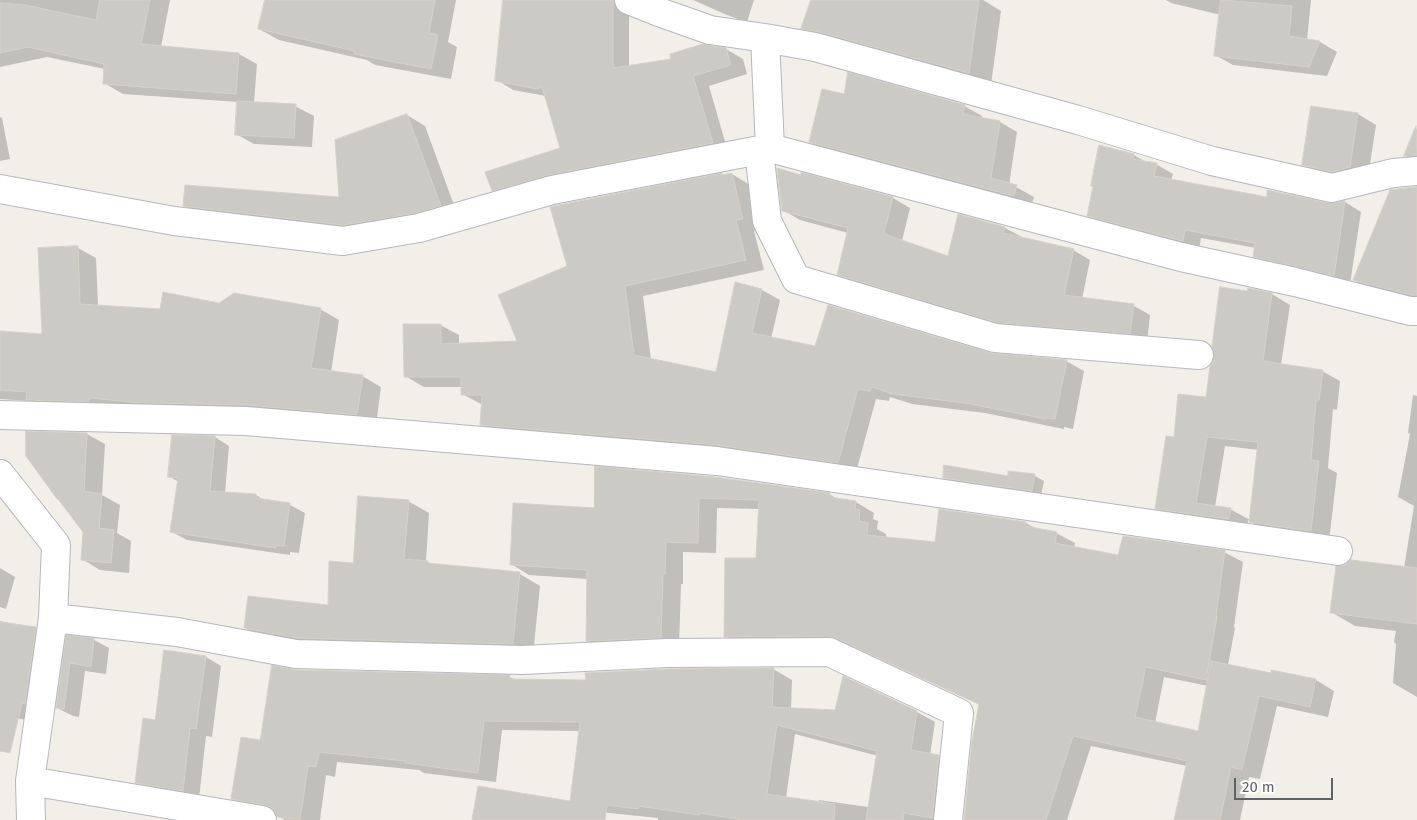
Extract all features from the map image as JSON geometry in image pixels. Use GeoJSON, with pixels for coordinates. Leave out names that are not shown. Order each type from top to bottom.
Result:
{"type":"FeatureCollection","features":[{"type":"Feature","properties":{"kind":"street"},"geometry":{"type":"LineString","coordinates":[[629,0],[710,30],[815,47],[1069,117],[1212,161],[1332,188],[1393,173],[1417,170]]}},
{"type":"Feature","properties":{"kind":"street"},"geometry":{"type":"LineString","coordinates":[[765,38],[764,150],[767,221],[796,279],[996,338],[1199,355]]}},
{"type":"Feature","properties":{"kind":"street"},"geometry":{"type":"LineString","coordinates":[[0,189],[174,221],[343,241],[419,228],[552,190],[764,150],[1181,257],[1295,282],[1410,311],[1417,311]]}},
{"type":"Feature","properties":{"kind":"street"},"geometry":{"type":"LineString","coordinates":[[0,415],[246,421],[716,461],[1338,551]]}},
{"type":"Feature","properties":{"kind":"street"},"geometry":{"type":"LineString","coordinates":[[0,474],[56,545],[53,618],[30,781],[32,820]]}},
{"type":"Feature","properties":{"kind":"street"},"geometry":{"type":"LineString","coordinates":[[53,618],[177,632],[296,654],[522,660],[667,653],[828,652],[958,712],[948,820]]}},
{"type":"Feature","properties":{"kind":"street"},"geometry":{"type":"LineString","coordinates":[[30,781],[262,820]]}},
{"type":"Feature","properties":{"kind":"building"},"geometry":{"type":"Polygon","coordinates":[[[100,0],[150,0],[141,44],[239,53],[236,94],[103,84],[104,64],[28,47],[0,53],[0,3],[25,5],[96,20],[100,0]]]}},
{"type":"Feature","properties":{"kind":"building"},"geometry":{"type":"Polygon","coordinates":[[[265,0],[435,0],[429,33],[438,35],[431,69],[354,54],[355,51],[258,29],[265,0]]]}},
{"type":"Feature","properties":{"kind":"building"},"geometry":{"type":"Polygon","coordinates":[[[503,0],[613,0],[613,68],[671,59],[670,54],[703,44],[726,48],[731,65],[693,76],[713,143],[549,175],[492,191],[485,172],[560,148],[542,87],[537,89],[495,81],[503,0]]]}},
{"type":"Feature","properties":{"kind":"building"},"geometry":{"type":"Polygon","coordinates":[[[811,0],[979,0],[969,73],[819,32],[801,29],[811,0]]]}},
{"type":"Feature","properties":{"kind":"building"},"geometry":{"type":"Polygon","coordinates":[[[1221,0],[1292,6],[1289,36],[1320,41],[1309,67],[1214,56],[1221,0]]]}},
{"type":"Feature","properties":{"kind":"building"},"geometry":{"type":"Polygon","coordinates":[[[848,72],[965,105],[963,114],[1000,121],[991,178],[1017,185],[1014,196],[809,142],[822,89],[844,94],[848,72]]]}},
{"type":"Feature","properties":{"kind":"building"},"geometry":{"type":"Polygon","coordinates":[[[237,101],[296,104],[294,138],[235,135],[237,101]]]}},
{"type":"Feature","properties":{"kind":"building"},"geometry":{"type":"Polygon","coordinates":[[[1311,106],[1358,113],[1350,167],[1332,172],[1302,165],[1311,106]]]}},
{"type":"Feature","properties":{"kind":"building"},"geometry":{"type":"Polygon","coordinates":[[[407,114],[441,206],[416,213],[343,225],[183,206],[185,185],[339,197],[335,140],[407,114]]]}},
{"type":"Feature","properties":{"kind":"building"},"geometry":{"type":"Polygon","coordinates":[[[1416,126],[1417,156],[1404,156],[1416,126]]]}},
{"type":"Feature","properties":{"kind":"building"},"geometry":{"type":"Polygon","coordinates":[[[1099,145],[1134,154],[1133,159],[1157,163],[1154,176],[1267,197],[1267,190],[1329,203],[1345,201],[1334,276],[1253,257],[1255,243],[1185,230],[1183,241],[1087,216],[1099,145]]]}},
{"type":"Feature","properties":{"kind":"building"},"geometry":{"type":"Polygon","coordinates":[[[777,168],[801,175],[801,172],[893,197],[884,234],[948,256],[958,214],[1005,227],[1003,233],[1074,249],[1064,295],[1134,304],[1130,334],[998,323],[837,275],[848,228],[782,211],[777,168]]]}},
{"type":"Feature","properties":{"kind":"building"},"geometry":{"type":"Polygon","coordinates":[[[722,173],[722,175],[732,173],[743,219],[736,220],[746,260],[625,286],[634,355],[716,372],[735,282],[762,289],[752,333],[815,346],[828,305],[991,353],[1067,360],[1055,419],[1046,419],[965,403],[892,394],[872,387],[870,391],[858,389],[838,463],[718,445],[480,425],[482,395],[461,395],[461,377],[404,377],[403,324],[441,324],[441,344],[517,341],[498,295],[567,266],[550,207],[722,173]]]}},
{"type":"Feature","properties":{"kind":"building"},"geometry":{"type":"Polygon","coordinates":[[[1417,187],[1417,295],[1353,280],[1390,190],[1417,187]]]}},
{"type":"Feature","properties":{"kind":"building"},"geometry":{"type":"Polygon","coordinates":[[[78,246],[80,304],[160,309],[163,292],[219,303],[234,293],[321,308],[311,368],[363,375],[357,415],[247,405],[143,403],[89,398],[89,402],[26,400],[27,392],[0,390],[0,331],[42,334],[38,248],[78,246]]]}},
{"type":"Feature","properties":{"kind":"building"},"geometry":{"type":"Polygon","coordinates":[[[1220,287],[1247,291],[1248,288],[1272,293],[1263,361],[1323,370],[1319,400],[1316,400],[1311,460],[1319,461],[1311,531],[1249,522],[1258,442],[1207,437],[1196,503],[1231,508],[1229,519],[1155,509],[1166,436],[1174,437],[1178,394],[1206,397],[1210,366],[1214,357],[1212,347],[1220,287]]]}},
{"type":"Feature","properties":{"kind":"building"},"geometry":{"type":"Polygon","coordinates":[[[26,431],[87,433],[84,491],[102,494],[99,528],[114,530],[111,563],[81,560],[83,532],[26,456],[26,431]]]}},
{"type":"Feature","properties":{"kind":"building"},"geometry":{"type":"Polygon","coordinates":[[[172,435],[215,436],[210,491],[256,494],[256,498],[290,503],[284,546],[276,545],[276,548],[170,532],[178,478],[168,477],[172,435]]]}},
{"type":"Feature","properties":{"kind":"building"},"geometry":{"type":"Polygon","coordinates":[[[944,465],[1008,476],[1008,471],[1035,474],[1032,491],[943,478],[944,465]]]}},
{"type":"Feature","properties":{"kind":"building"},"geometry":{"type":"Polygon","coordinates":[[[595,466],[715,477],[830,493],[829,497],[856,501],[855,509],[860,510],[859,521],[868,523],[867,535],[935,542],[939,509],[1026,522],[1025,526],[1057,532],[1055,543],[1118,555],[1123,536],[1225,550],[1217,616],[1206,680],[1146,667],[1135,717],[1198,731],[1211,661],[1271,673],[1271,670],[1316,679],[1310,707],[1259,696],[1242,770],[1231,767],[1220,820],[1174,820],[1187,761],[1073,736],[1046,820],[964,820],[972,741],[979,704],[829,636],[724,637],[725,558],[756,558],[759,500],[699,498],[698,543],[666,542],[661,638],[586,641],[587,570],[510,565],[513,503],[594,508],[595,466]]]}},
{"type":"Feature","properties":{"kind":"building"},"geometry":{"type":"Polygon","coordinates":[[[358,496],[409,500],[404,559],[520,572],[513,644],[298,638],[244,628],[248,596],[328,605],[329,561],[353,563],[358,496]]]}},
{"type":"Feature","properties":{"kind":"building"},"geometry":{"type":"Polygon","coordinates":[[[1351,560],[1417,568],[1417,624],[1330,613],[1336,566],[1344,565],[1351,560]]]}},
{"type":"Feature","properties":{"kind":"building"},"geometry":{"type":"Polygon","coordinates":[[[0,622],[36,627],[25,704],[22,703],[10,753],[0,751],[0,622]]]}},
{"type":"Feature","properties":{"kind":"building"},"geometry":{"type":"Polygon","coordinates":[[[66,635],[94,638],[91,667],[70,663],[64,709],[56,708],[66,635]]]}},
{"type":"Feature","properties":{"kind":"building"},"geometry":{"type":"Polygon","coordinates":[[[164,650],[206,656],[196,729],[190,728],[183,791],[135,783],[143,718],[155,720],[164,650]]]}},
{"type":"Feature","properties":{"kind":"building"},"geometry":{"type":"Polygon","coordinates":[[[272,665],[296,670],[510,675],[509,679],[586,680],[585,673],[667,669],[774,668],[772,707],[835,710],[843,676],[917,711],[911,750],[939,755],[932,818],[904,813],[903,820],[866,820],[877,751],[777,725],[767,794],[835,804],[834,820],[742,820],[638,806],[638,809],[607,805],[605,820],[472,820],[478,786],[570,801],[580,722],[484,721],[478,773],[405,763],[405,761],[319,752],[316,767],[308,766],[300,820],[277,817],[272,808],[265,805],[231,799],[241,737],[260,740],[272,665]]]}}]}
